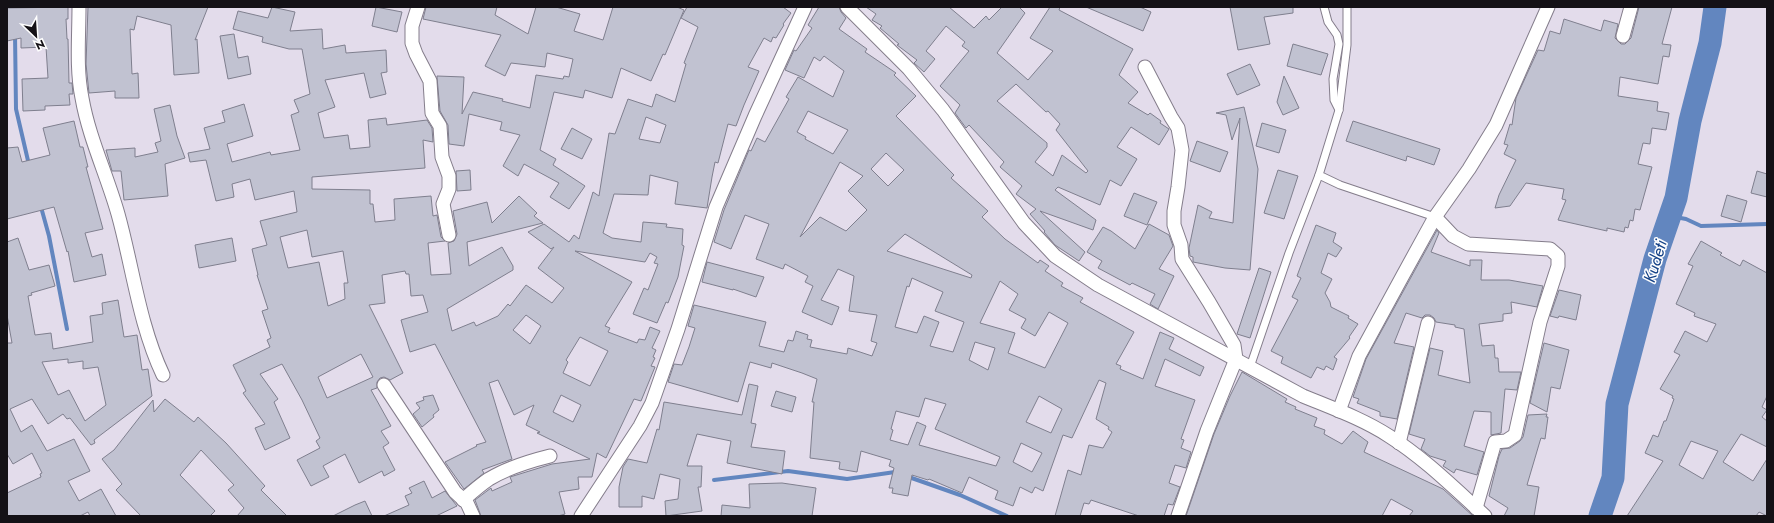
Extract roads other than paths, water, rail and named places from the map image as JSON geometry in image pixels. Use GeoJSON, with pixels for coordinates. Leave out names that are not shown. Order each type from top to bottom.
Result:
{"type":"FeatureCollection","features":[{"type":"Feature","properties":{"kind":"street"},"geometry":{"type":"LineString","coordinates":[[79,7],[81,98],[89,129],[118,213],[136,295],[151,345],[164,375]]}},
{"type":"Feature","properties":{"kind":"street"},"geometry":{"type":"LineString","coordinates":[[418,7],[412,26],[412,42],[416,54],[430,81],[432,113],[440,126],[442,157],[448,176],[449,189],[443,204],[449,235]]}},
{"type":"Feature","properties":{"kind":"street"},"geometry":{"type":"LineString","coordinates":[[581,516],[640,426],[652,403],[678,329],[716,207],[755,116],[805,7]]}},
{"type":"Feature","properties":{"kind":"street"},"geometry":{"type":"LineString","coordinates":[[847,7],[909,69],[942,110],[1024,223],[1055,256],[1098,285],[1303,396],[1339,411],[1388,435],[1399,442],[1447,481],[1481,512]]}},
{"type":"Feature","properties":{"kind":"street"},"geometry":{"type":"LineString","coordinates":[[1339,411],[1359,356],[1435,217],[1470,169],[1496,125],[1548,7]]}},
{"type":"Feature","properties":{"kind":"street"},"geometry":{"type":"LineString","coordinates":[[1623,36],[1631,7]]}},
{"type":"Feature","properties":{"kind":"street"},"geometry":{"type":"LineString","coordinates":[[1145,67],[1178,128],[1182,150],[1174,211],[1174,225],[1182,245],[1182,260],[1234,345],[1236,359],[1207,431],[1178,516]]}},
{"type":"Feature","properties":{"kind":"street"},"geometry":{"type":"LineString","coordinates":[[1435,217],[1453,236],[1468,244],[1550,249],[1558,256],[1558,266],[1540,322],[1515,435],[1506,441],[1496,442],[1481,512]]}},
{"type":"Feature","properties":{"kind":"street"},"geometry":{"type":"LineString","coordinates":[[1399,442],[1428,323]]}},
{"type":"Feature","properties":{"kind":"street"},"geometry":{"type":"LineString","coordinates":[[384,384],[455,492],[467,503],[473,516]]}},
{"type":"Feature","properties":{"kind":"street"},"geometry":{"type":"LineString","coordinates":[[463,500],[488,479],[536,459],[550,456]]}},
{"type":"Feature","properties":{"kind":"lane"},"geometry":{"type":"LineString","coordinates":[[1324,7],[1328,22],[1337,35],[1339,44],[1333,79],[1334,100],[1339,110]]}},
{"type":"Feature","properties":{"kind":"lane"},"geometry":{"type":"LineString","coordinates":[[1250,367],[1289,253],[1319,176],[1339,110],[1347,45],[1347,7]]}},
{"type":"Feature","properties":{"kind":"lane"},"geometry":{"type":"LineString","coordinates":[[1319,176],[1340,185],[1374,195],[1419,213],[1435,217]]}},
{"type":"Feature","properties":{"kind":"waterway","name":"Kudeti"},"geometry":{"type":"LineString","coordinates":[[1600,516],[1613,478],[1617,404],[1655,259],[1676,198],[1690,121],[1710,43],[1715,7]]}},
{"type":"Feature","properties":{"kind":"waterway"},"geometry":{"type":"LineString","coordinates":[[15,34],[16,109],[29,165]]}},
{"type":"Feature","properties":{"kind":"waterway"},"geometry":{"type":"LineString","coordinates":[[41,207],[49,236],[67,329]]}},
{"type":"Feature","properties":{"kind":"waterway"},"geometry":{"type":"LineString","coordinates":[[1670,216],[1686,219],[1701,226],[1767,224]]}},
{"type":"Feature","properties":{"kind":"waterway"},"geometry":{"type":"LineString","coordinates":[[714,480],[788,471],[847,479],[895,472],[898,473]]}},
{"type":"Feature","properties":{"kind":"waterway"},"geometry":{"type":"LineString","coordinates":[[906,476],[960,495],[1007,516]]}}]}
